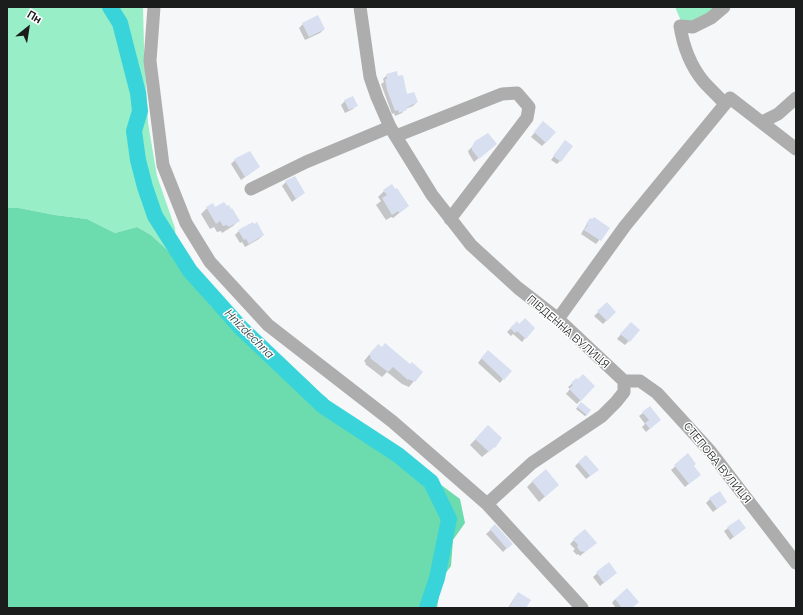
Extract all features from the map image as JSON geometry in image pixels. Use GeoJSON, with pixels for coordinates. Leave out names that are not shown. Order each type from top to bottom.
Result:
{"type":"FeatureCollection","features":[{"type":"Feature","properties":{"kind":"street"},"geometry":{"type":"LineString","coordinates":[[154,7],[150,61],[163,165],[186,223],[210,262],[268,325],[393,422],[487,504],[582,608]]}},
{"type":"Feature","properties":{"kind":"street","name":"ПІВДЕННА ВУЛИЦЯ"},"geometry":{"type":"LineString","coordinates":[[360,7],[370,77],[377,97],[393,132],[432,195],[471,245],[518,288],[558,319],[624,381]]}},
{"type":"Feature","properties":{"kind":"street"},"geometry":{"type":"LineString","coordinates":[[724,7],[711,18],[693,27],[680,26],[682,39],[692,63],[703,80],[725,104]]}},
{"type":"Feature","properties":{"kind":"street"},"geometry":{"type":"LineString","coordinates":[[251,189],[306,162],[502,94],[517,93],[528,107],[527,118],[450,219]]}},
{"type":"Feature","properties":{"kind":"street"},"geometry":{"type":"LineString","coordinates":[[558,319],[624,226],[730,98],[796,149]]}},
{"type":"Feature","properties":{"kind":"street"},"geometry":{"type":"LineString","coordinates":[[762,122],[778,114],[796,98]]}},
{"type":"Feature","properties":{"kind":"street"},"geometry":{"type":"LineString","coordinates":[[487,504],[532,463],[602,416],[624,392],[624,381]]}},
{"type":"Feature","properties":{"kind":"street","name":"СТЕПОВА ВУЛИЦЯ"},"geometry":{"type":"LineString","coordinates":[[624,381],[640,381],[657,393],[710,451],[796,563]]}},
{"type":"Feature","properties":{"kind":"green space"},"geometry":{"type":"Polygon","coordinates":[[[7,7],[143,7],[148,123],[157,176],[175,228],[177,259],[151,235],[137,227],[115,233],[87,219],[19,208],[7,208],[7,7]]]}},
{"type":"Feature","properties":{"kind":"green space"},"geometry":{"type":"Polygon","coordinates":[[[675,7],[718,7],[693,24],[681,21],[675,7]]]}},
{"type":"Feature","properties":{"kind":"green space"},"geometry":{"type":"Polygon","coordinates":[[[7,208],[19,208],[87,219],[115,233],[137,227],[151,235],[177,259],[210,305],[266,362],[287,378],[311,387],[327,398],[342,421],[361,432],[374,433],[390,457],[413,464],[460,499],[465,523],[453,540],[451,566],[442,578],[437,608],[7,608],[7,208]]]}},
{"type":"Feature","properties":{"kind":"building"},"geometry":{"type":"Polygon","coordinates":[[[318,15],[325,29],[309,37],[302,23],[318,15]]]}},
{"type":"Feature","properties":{"kind":"building"},"geometry":{"type":"Polygon","coordinates":[[[397,71],[398,76],[403,75],[407,94],[414,92],[418,102],[406,108],[407,110],[399,113],[398,110],[395,111],[387,90],[385,79],[387,79],[386,74],[397,71]]]}},
{"type":"Feature","properties":{"kind":"building"},"geometry":{"type":"Polygon","coordinates":[[[353,96],[358,106],[349,110],[344,100],[353,96]]]}},
{"type":"Feature","properties":{"kind":"building"},"geometry":{"type":"Polygon","coordinates":[[[543,121],[556,132],[546,143],[534,132],[543,121]]]}},
{"type":"Feature","properties":{"kind":"building"},"geometry":{"type":"Polygon","coordinates":[[[488,133],[497,144],[479,159],[472,150],[472,146],[475,141],[488,133]]]}},
{"type":"Feature","properties":{"kind":"building"},"geometry":{"type":"Polygon","coordinates":[[[565,140],[573,146],[561,162],[553,156],[565,140]]]}},
{"type":"Feature","properties":{"kind":"building"},"geometry":{"type":"Polygon","coordinates":[[[250,151],[260,167],[245,177],[234,159],[250,151]]]}},
{"type":"Feature","properties":{"kind":"building"},"geometry":{"type":"Polygon","coordinates":[[[295,176],[305,193],[296,199],[285,181],[295,176]]]}},
{"type":"Feature","properties":{"kind":"building"},"geometry":{"type":"Polygon","coordinates":[[[392,184],[395,189],[397,188],[409,206],[399,213],[398,211],[392,215],[382,198],[387,195],[383,190],[392,184]]]}},
{"type":"Feature","properties":{"kind":"building"},"geometry":{"type":"Polygon","coordinates":[[[224,202],[227,206],[229,205],[231,209],[232,208],[240,221],[229,227],[227,225],[223,226],[220,221],[216,224],[206,207],[213,203],[215,207],[224,202]]]}},
{"type":"Feature","properties":{"kind":"building"},"geometry":{"type":"Polygon","coordinates":[[[594,217],[610,228],[601,241],[584,230],[588,225],[586,224],[590,218],[592,219],[594,217]]]}},
{"type":"Feature","properties":{"kind":"building"},"geometry":{"type":"Polygon","coordinates":[[[253,222],[254,224],[257,222],[264,235],[249,244],[246,239],[244,240],[238,230],[253,222]]]}},
{"type":"Feature","properties":{"kind":"building"},"geometry":{"type":"Polygon","coordinates":[[[607,302],[616,312],[607,321],[597,311],[607,302]]]}},
{"type":"Feature","properties":{"kind":"building"},"geometry":{"type":"Polygon","coordinates":[[[525,318],[535,328],[526,339],[517,331],[515,333],[510,328],[517,321],[519,324],[525,318]]]}},
{"type":"Feature","properties":{"kind":"building"},"geometry":{"type":"Polygon","coordinates":[[[631,322],[640,330],[630,342],[620,334],[631,322]]]}},
{"type":"Feature","properties":{"kind":"building"},"geometry":{"type":"Polygon","coordinates":[[[385,343],[410,364],[412,362],[423,372],[415,382],[408,380],[393,367],[388,372],[370,358],[371,357],[369,355],[378,344],[382,347],[385,343]]]}},
{"type":"Feature","properties":{"kind":"building"},"geometry":{"type":"Polygon","coordinates":[[[488,350],[512,371],[504,380],[481,358],[488,350]]]}},
{"type":"Feature","properties":{"kind":"building"},"geometry":{"type":"Polygon","coordinates":[[[583,374],[595,386],[581,401],[569,389],[573,385],[571,383],[583,374]]]}},
{"type":"Feature","properties":{"kind":"building"},"geometry":{"type":"Polygon","coordinates":[[[581,402],[591,410],[587,415],[577,407],[581,402]]]}},
{"type":"Feature","properties":{"kind":"building"},"geometry":{"type":"Polygon","coordinates":[[[650,406],[661,420],[650,429],[645,423],[649,420],[642,412],[650,406]]]}},
{"type":"Feature","properties":{"kind":"building"},"geometry":{"type":"Polygon","coordinates":[[[488,425],[502,438],[495,448],[494,447],[489,452],[475,439],[488,425]]]}},
{"type":"Feature","properties":{"kind":"building"},"geometry":{"type":"Polygon","coordinates":[[[688,453],[696,464],[694,466],[701,475],[689,484],[674,465],[688,453]]]}},
{"type":"Feature","properties":{"kind":"building"},"geometry":{"type":"Polygon","coordinates":[[[586,455],[599,470],[590,476],[578,462],[586,455]]]}},
{"type":"Feature","properties":{"kind":"building"},"geometry":{"type":"Polygon","coordinates":[[[546,469],[559,485],[545,497],[532,481],[546,469]]]}},
{"type":"Feature","properties":{"kind":"building"},"geometry":{"type":"Polygon","coordinates":[[[720,491],[727,502],[717,509],[709,498],[720,491]]]}},
{"type":"Feature","properties":{"kind":"building"},"geometry":{"type":"Polygon","coordinates":[[[739,519],[746,528],[734,537],[727,527],[739,519]]]}},
{"type":"Feature","properties":{"kind":"building"},"geometry":{"type":"Polygon","coordinates":[[[495,524],[513,544],[507,549],[490,529],[495,524]]]}},
{"type":"Feature","properties":{"kind":"building"},"geometry":{"type":"Polygon","coordinates":[[[585,529],[597,543],[584,553],[577,547],[578,545],[573,539],[585,529]]]}},
{"type":"Feature","properties":{"kind":"building"},"geometry":{"type":"Polygon","coordinates":[[[609,562],[617,573],[604,583],[596,572],[609,562]]]}},
{"type":"Feature","properties":{"kind":"building"},"geometry":{"type":"Polygon","coordinates":[[[627,588],[639,602],[632,608],[622,608],[615,599],[627,588]]]}},
{"type":"Feature","properties":{"kind":"building"},"geometry":{"type":"Polygon","coordinates":[[[518,592],[531,600],[526,608],[509,608],[518,592]]]}},
{"type":"Feature","properties":{"kind":"waterway","name":"Hnizdechna"},"geometry":{"type":"LineString","coordinates":[[110,7],[120,23],[138,93],[140,111],[134,131],[138,160],[145,187],[155,216],[190,271],[241,328],[323,406],[398,455],[431,482],[449,519],[437,578],[427,608]]}}]}
